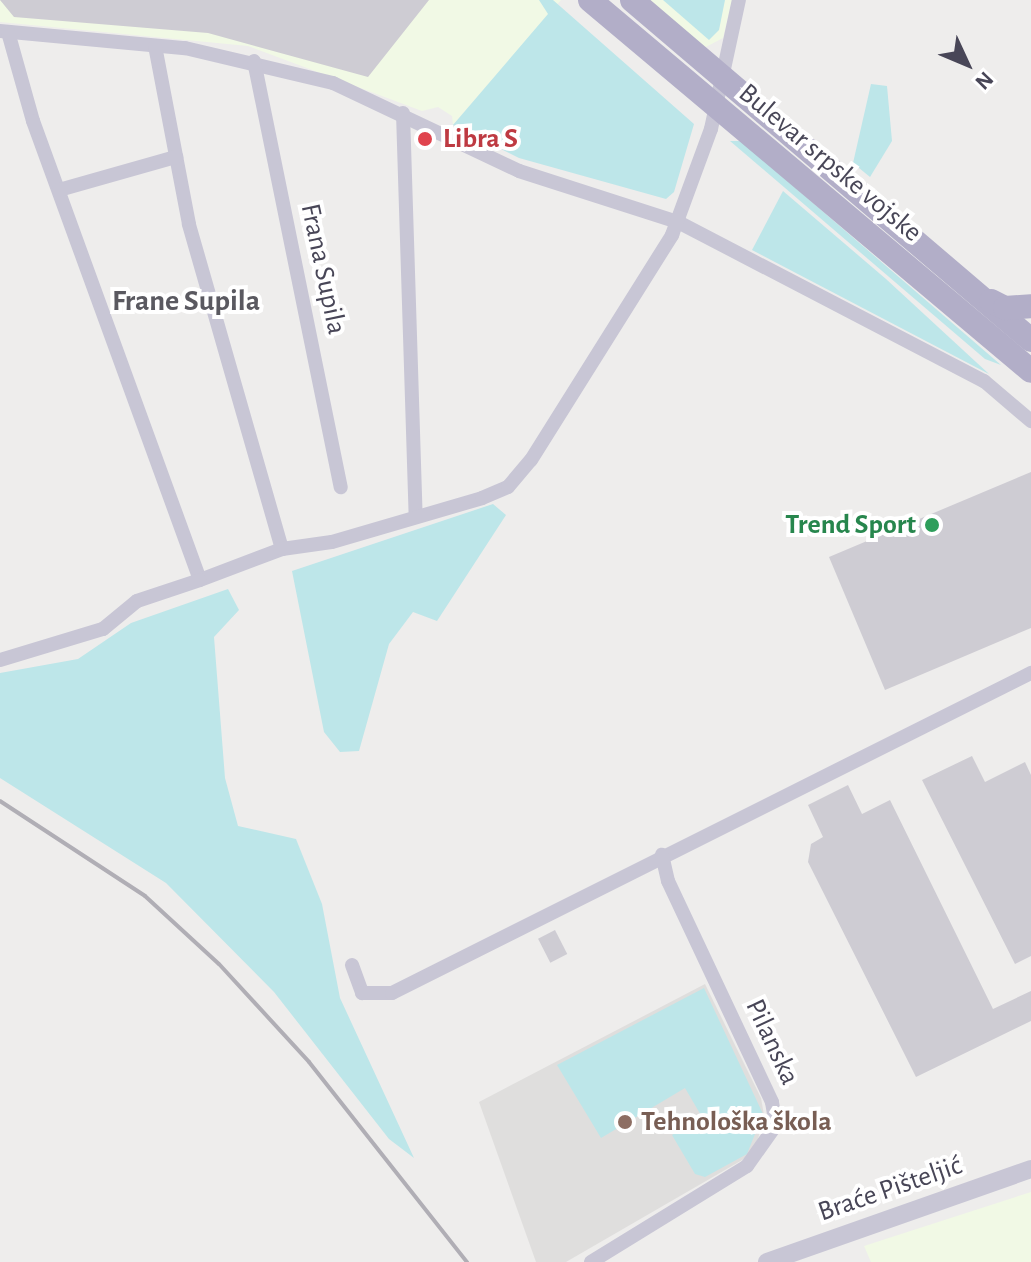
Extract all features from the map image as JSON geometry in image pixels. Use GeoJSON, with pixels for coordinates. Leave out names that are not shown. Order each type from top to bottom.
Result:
{"type":"FeatureCollection","features":[{"type":"Feature","properties":{"kind":"main road","name":"Bulevar srpske vojske"},"geometry":{"type":"LineString","coordinates":[[590,0],[1031,371]]}},
{"type":"Feature","properties":{"kind":"main road","name":"Bulevar srpske vojske"},"geometry":{"type":"LineString","coordinates":[[632,0],[1031,340]]}},
{"type":"Feature","properties":{"kind":"main road"},"geometry":{"type":"LineString","coordinates":[[981,295],[1005,308],[1031,306]]}},
{"type":"Feature","properties":{"kind":"street"},"geometry":{"type":"LineString","coordinates":[[0,660],[103,629],[137,601],[282,549],[332,542],[508,487],[649,277],[678,222],[717,108],[739,0]]}},
{"type":"Feature","properties":{"kind":"street"},"geometry":{"type":"LineString","coordinates":[[200,580],[4,32],[155,46],[254,61],[333,83],[403,113],[519,171],[678,222],[984,381],[1031,421]]}},
{"type":"Feature","properties":{"kind":"street"},"geometry":{"type":"LineString","coordinates":[[155,46],[189,224],[282,549]]}},
{"type":"Feature","properties":{"kind":"street","name":"Frana Supila"},"geometry":{"type":"LineString","coordinates":[[254,61],[341,487]]}},
{"type":"Feature","properties":{"kind":"street"},"geometry":{"type":"LineString","coordinates":[[403,113],[416,517]]}},
{"type":"Feature","properties":{"kind":"street"},"geometry":{"type":"LineString","coordinates":[[59,190],[176,157]]}},
{"type":"Feature","properties":{"kind":"street"},"geometry":{"type":"LineString","coordinates":[[352,965],[362,993],[392,993],[662,855],[1031,673]]}},
{"type":"Feature","properties":{"kind":"street","name":"Pilanska"},"geometry":{"type":"LineString","coordinates":[[591,1262],[735,1175],[765,1148],[776,1125],[772,1102],[668,881],[662,855]]}},
{"type":"Feature","properties":{"kind":"street","name":"Braće Pišteljić"},"geometry":{"type":"LineString","coordinates":[[767,1262],[1031,1169]]}},
{"type":"Feature","properties":{"kind":"shaded area"},"geometry":{"type":"Polygon","coordinates":[[[0,0],[561,0],[453,125],[452,116],[438,107],[422,111],[248,46],[0,22],[0,0]]]}},
{"type":"Feature","properties":{"kind":"shaded area"},"geometry":{"type":"Polygon","coordinates":[[[539,0],[553,0],[694,124],[674,192],[666,199],[519,158],[453,125],[548,14],[539,0]]]}},
{"type":"Feature","properties":{"kind":"shaded area"},"geometry":{"type":"Polygon","coordinates":[[[639,0],[732,0],[723,38],[702,49],[639,0]]]}},
{"type":"Feature","properties":{"kind":"shaded area"},"geometry":{"type":"Polygon","coordinates":[[[663,0],[725,0],[719,30],[709,40],[663,0]]]}},
{"type":"Feature","properties":{"kind":"shaded area"},"geometry":{"type":"Polygon","coordinates":[[[871,84],[887,86],[892,141],[870,177],[853,163],[871,84]]]}},
{"type":"Feature","properties":{"kind":"shaded area"},"geometry":{"type":"Polygon","coordinates":[[[730,141],[741,141],[1001,365],[985,359],[730,141]]]}},
{"type":"Feature","properties":{"kind":"shaded area"},"geometry":{"type":"Polygon","coordinates":[[[783,191],[886,279],[989,374],[752,250],[783,191]]]}},
{"type":"Feature","properties":{"kind":"shaded area"},"geometry":{"type":"Polygon","coordinates":[[[493,504],[506,515],[437,621],[413,612],[389,644],[359,751],[340,752],[324,732],[292,571],[493,504]]]}},
{"type":"Feature","properties":{"kind":"shaded area"},"geometry":{"type":"Polygon","coordinates":[[[228,589],[239,610],[214,637],[225,778],[238,826],[296,839],[322,904],[340,998],[414,1158],[389,1139],[274,992],[166,883],[0,778],[0,673],[78,659],[131,623],[228,589]]]}},
{"type":"Feature","properties":{"kind":"shaded area","name":"Tehnološka škola"},"geometry":{"type":"Polygon","coordinates":[[[705,984],[761,1098],[764,1115],[757,1143],[744,1159],[566,1262],[536,1262],[479,1102],[705,984]]]}},
{"type":"Feature","properties":{"kind":"shaded area"},"geometry":{"type":"Polygon","coordinates":[[[704,988],[763,1114],[747,1154],[705,1177],[695,1174],[672,1135],[702,1117],[685,1088],[601,1138],[557,1065],[704,988]]]}},
{"type":"Feature","properties":{"kind":"shaded area"},"geometry":{"type":"Polygon","coordinates":[[[1031,1192],[1031,1262],[871,1262],[864,1246],[1031,1192]]]}},
{"type":"Feature","properties":{"kind":"building"},"geometry":{"type":"Polygon","coordinates":[[[0,0],[429,0],[368,77],[208,33],[14,17],[0,0]]]}},
{"type":"Feature","properties":{"kind":"building"},"geometry":{"type":"Polygon","coordinates":[[[1031,472],[1031,628],[885,690],[829,557],[1031,472]]]}},
{"type":"Feature","properties":{"kind":"building"},"geometry":{"type":"Polygon","coordinates":[[[972,756],[985,782],[1025,762],[1031,775],[1031,956],[1015,964],[922,780],[972,756]]]}},
{"type":"Feature","properties":{"kind":"building"},"geometry":{"type":"Polygon","coordinates":[[[848,785],[862,814],[890,800],[993,1009],[1031,991],[1031,1021],[916,1077],[808,862],[811,844],[823,837],[808,805],[848,785]]]}},
{"type":"Feature","properties":{"kind":"building"},"geometry":{"type":"Polygon","coordinates":[[[555,930],[567,954],[550,963],[538,939],[555,930]]]}},
{"type":"Feature","properties":{"kind":"railway"},"geometry":{"type":"LineString","coordinates":[[0,801],[145,896],[219,964],[309,1062],[467,1262]]}},
{"type":"Feature","properties":{"kind":"place","name":"Libra S"},"geometry":{"type":"Point","coordinates":[425,139]}},
{"type":"Feature","properties":{"kind":"place","name":"Trend Sport"},"geometry":{"type":"Point","coordinates":[932,525]}},
{"type":"Feature","properties":{"kind":"place","name":"Tehnološka škola"},"geometry":{"type":"Point","coordinates":[625,1122]}},
{"type":"Feature","properties":{"kind":"district","name":"Frane Supila"},"geometry":{"type":"Point","coordinates":[186,301]}}]}
